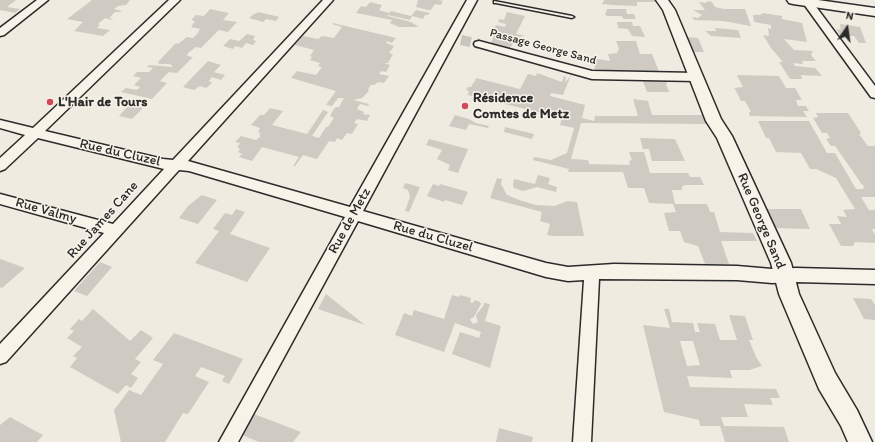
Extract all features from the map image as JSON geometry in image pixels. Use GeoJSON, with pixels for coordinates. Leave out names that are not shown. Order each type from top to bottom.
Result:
{"type":"FeatureCollection","features":[{"type":"Feature","properties":{"kind":"street"},"geometry":{"type":"LineString","coordinates":[[0,32],[43,0]]}},
{"type":"Feature","properties":{"kind":"street"},"geometry":{"type":"LineString","coordinates":[[0,166],[175,0]]}},
{"type":"Feature","properties":{"kind":"street","name":"Rue James Cane"},"geometry":{"type":"LineString","coordinates":[[0,356],[328,0]]}},
{"type":"Feature","properties":{"kind":"street","name":"Rue de Metz"},"geometry":{"type":"LineString","coordinates":[[228,442],[354,214],[456,39],[472,0]]}},
{"type":"Feature","properties":{"kind":"street","name":"Rue George Sand"},"geometry":{"type":"LineString","coordinates":[[662,0],[674,21],[714,121],[724,136],[780,263],[789,294],[827,381],[850,418],[860,442]]}},
{"type":"Feature","properties":{"kind":"street"},"geometry":{"type":"LineString","coordinates":[[793,0],[875,12]]}},
{"type":"Feature","properties":{"kind":"street"},"geometry":{"type":"LineString","coordinates":[[806,1],[875,94]]}},
{"type":"Feature","properties":{"kind":"street","name":"Passage George Sand"},"geometry":{"type":"LineString","coordinates":[[479,44],[592,75],[696,77]]}},
{"type":"Feature","properties":{"kind":"street","name":"Rue du Cluzel"},"geometry":{"type":"LineString","coordinates":[[0,124],[163,164],[189,166],[546,270],[568,274],[614,271],[738,273],[772,276],[875,277]]}},
{"type":"Feature","properties":{"kind":"street","name":"Rue Valmy"},"geometry":{"type":"LineString","coordinates":[[0,199],[115,230]]}},
{"type":"Feature","properties":{"kind":"street"},"geometry":{"type":"LineString","coordinates":[[582,442],[592,284],[590,273]]}},
{"type":"Feature","properties":{"kind":"lane"},"geometry":{"type":"LineString","coordinates":[[496,2],[572,17]]}},
{"type":"Feature","properties":{"kind":"shaded area"},"geometry":{"type":"Polygon","coordinates":[[[0,0],[16,0],[7,7],[20,9],[15,13],[0,10],[0,0]]]}},
{"type":"Feature","properties":{"kind":"shaded area"},"geometry":{"type":"Polygon","coordinates":[[[92,0],[130,0],[126,5],[118,6],[114,9],[122,11],[115,12],[109,18],[113,19],[112,20],[105,18],[98,24],[100,25],[97,28],[110,30],[103,36],[74,31],[83,22],[67,19],[92,0]]]}},
{"type":"Feature","properties":{"kind":"shaded area"},"geometry":{"type":"Polygon","coordinates":[[[418,0],[443,1],[441,5],[435,4],[431,10],[428,10],[416,7],[418,0]]]}},
{"type":"Feature","properties":{"kind":"shaded area"},"geometry":{"type":"Polygon","coordinates":[[[604,0],[655,0],[656,2],[637,2],[637,6],[602,4],[604,0]]]}},
{"type":"Feature","properties":{"kind":"shaded area"},"geometry":{"type":"Polygon","coordinates":[[[708,1],[712,2],[715,7],[724,9],[745,9],[751,26],[723,21],[694,20],[692,17],[698,18],[702,15],[693,10],[705,10],[699,2],[706,3],[708,1]]]}},
{"type":"Feature","properties":{"kind":"shaded area"},"geometry":{"type":"Polygon","coordinates":[[[370,2],[382,5],[379,10],[389,13],[391,11],[411,16],[416,10],[430,13],[425,15],[423,19],[412,16],[410,20],[388,15],[411,22],[419,27],[399,27],[390,23],[392,20],[356,13],[361,6],[366,7],[370,2]]]}},
{"type":"Feature","properties":{"kind":"shaded area"},"geometry":{"type":"Polygon","coordinates":[[[210,9],[229,13],[223,20],[237,22],[228,32],[219,30],[201,48],[196,47],[188,53],[187,56],[193,57],[177,73],[169,72],[160,81],[167,83],[152,99],[121,92],[126,88],[137,90],[140,87],[134,85],[141,78],[133,76],[137,72],[149,72],[153,68],[147,67],[149,65],[172,67],[172,65],[159,64],[158,62],[176,43],[178,44],[187,37],[193,38],[197,34],[200,29],[191,27],[195,21],[191,20],[196,15],[204,16],[210,9]]]}},
{"type":"Feature","properties":{"kind":"shaded area"},"geometry":{"type":"Polygon","coordinates":[[[607,9],[626,9],[627,14],[634,14],[636,19],[624,19],[621,16],[607,16],[605,15],[607,9]]]}},
{"type":"Feature","properties":{"kind":"shaded area"},"geometry":{"type":"Polygon","coordinates":[[[259,12],[279,17],[276,21],[266,19],[263,22],[249,18],[259,12]]]}},
{"type":"Feature","properties":{"kind":"shaded area"},"geometry":{"type":"Polygon","coordinates":[[[507,12],[525,16],[516,34],[525,36],[517,37],[498,33],[490,28],[494,29],[496,25],[505,27],[506,24],[498,22],[499,19],[504,20],[507,12]]]}},
{"type":"Feature","properties":{"kind":"shaded area"},"geometry":{"type":"Polygon","coordinates":[[[763,13],[782,16],[782,19],[802,23],[807,42],[784,39],[794,50],[813,51],[811,55],[816,61],[802,61],[803,64],[793,63],[795,66],[815,68],[822,76],[801,75],[802,79],[790,79],[779,62],[783,62],[771,48],[763,35],[769,36],[768,28],[771,29],[771,25],[754,22],[753,15],[760,15],[763,13]]]}},
{"type":"Feature","properties":{"kind":"shaded area"},"geometry":{"type":"Polygon","coordinates":[[[617,22],[632,22],[633,26],[640,26],[645,37],[632,36],[628,29],[618,28],[617,22]]]}},
{"type":"Feature","properties":{"kind":"shaded area"},"geometry":{"type":"Polygon","coordinates":[[[332,24],[396,38],[392,43],[387,41],[386,43],[394,46],[389,53],[393,54],[388,63],[384,63],[390,65],[386,72],[381,71],[379,74],[389,76],[384,83],[378,82],[371,85],[368,92],[362,98],[353,100],[369,104],[368,106],[360,104],[357,109],[364,112],[363,114],[370,115],[367,121],[357,119],[354,123],[358,124],[352,134],[347,133],[342,140],[337,138],[335,142],[329,141],[317,159],[303,155],[295,166],[293,166],[299,157],[262,147],[252,161],[239,157],[242,154],[238,152],[240,149],[237,147],[240,143],[235,142],[241,136],[256,140],[261,136],[259,135],[261,133],[258,132],[260,128],[251,125],[260,115],[264,115],[270,108],[283,111],[272,125],[307,134],[323,110],[328,112],[312,136],[319,138],[326,127],[328,127],[334,118],[330,116],[333,110],[336,107],[339,107],[344,98],[338,98],[332,106],[326,105],[336,91],[291,78],[297,71],[316,75],[322,67],[318,66],[320,63],[310,60],[312,57],[310,56],[314,50],[295,45],[303,36],[318,39],[322,36],[334,38],[342,27],[332,24]]]}},
{"type":"Feature","properties":{"kind":"shaded area"},"geometry":{"type":"Polygon","coordinates":[[[840,24],[860,27],[866,43],[859,43],[854,36],[841,36],[836,29],[841,30],[840,24]]]}},
{"type":"Feature","properties":{"kind":"shaded area"},"geometry":{"type":"Polygon","coordinates":[[[715,28],[738,30],[741,38],[711,36],[705,31],[716,31],[715,28]]]}},
{"type":"Feature","properties":{"kind":"shaded area"},"geometry":{"type":"Polygon","coordinates":[[[495,33],[517,38],[510,48],[505,49],[490,45],[495,33]]]}},
{"type":"Feature","properties":{"kind":"shaded area"},"geometry":{"type":"Polygon","coordinates":[[[247,34],[255,36],[253,40],[256,41],[253,45],[246,43],[242,48],[235,46],[233,49],[223,46],[230,39],[239,41],[247,34]]]}},
{"type":"Feature","properties":{"kind":"shaded area"},"geometry":{"type":"Polygon","coordinates":[[[687,37],[698,38],[704,52],[694,52],[687,37]]]}},
{"type":"Feature","properties":{"kind":"shaded area"},"geometry":{"type":"Polygon","coordinates":[[[616,41],[636,41],[640,54],[652,54],[660,74],[619,74],[615,71],[594,70],[597,59],[610,61],[608,54],[617,53],[619,49],[616,41]]]}},
{"type":"Feature","properties":{"kind":"shaded area"},"geometry":{"type":"Polygon","coordinates":[[[208,61],[221,65],[214,72],[225,75],[221,80],[212,77],[209,81],[212,83],[206,88],[200,86],[194,90],[183,87],[208,61]]]}},
{"type":"Feature","properties":{"kind":"shaded area"},"geometry":{"type":"Polygon","coordinates":[[[537,73],[562,82],[564,76],[566,77],[565,83],[571,75],[563,95],[551,93],[550,96],[585,105],[582,118],[594,121],[595,116],[638,116],[633,99],[648,101],[652,115],[704,115],[708,124],[581,123],[571,159],[588,160],[589,164],[630,165],[629,161],[632,160],[629,152],[644,152],[650,173],[688,173],[690,177],[700,177],[704,185],[684,185],[682,190],[672,190],[675,204],[707,204],[710,212],[714,212],[720,232],[753,233],[757,241],[721,241],[729,264],[705,264],[698,246],[684,242],[680,231],[669,231],[664,213],[676,212],[673,204],[649,203],[644,188],[628,188],[623,172],[568,172],[569,169],[533,160],[534,157],[551,160],[567,153],[574,128],[560,125],[562,118],[468,95],[469,91],[466,90],[468,87],[471,87],[476,78],[520,89],[528,74],[536,76],[537,73]]]}},
{"type":"Feature","properties":{"kind":"shaded area"},"geometry":{"type":"Polygon","coordinates":[[[737,75],[779,76],[786,88],[795,88],[802,100],[796,100],[798,106],[806,106],[809,111],[803,111],[807,117],[750,116],[749,112],[751,112],[745,101],[741,101],[734,88],[743,87],[737,75]]]}},
{"type":"Feature","properties":{"kind":"shaded area"},"geometry":{"type":"Polygon","coordinates":[[[642,79],[665,79],[667,84],[665,86],[667,86],[669,92],[647,92],[642,79]]]}},
{"type":"Feature","properties":{"kind":"shaded area"},"geometry":{"type":"Polygon","coordinates":[[[129,105],[143,108],[132,119],[119,116],[129,105]]]}},
{"type":"Feature","properties":{"kind":"shaded area"},"geometry":{"type":"Polygon","coordinates":[[[816,113],[848,113],[861,133],[859,134],[868,146],[875,146],[875,197],[861,197],[869,210],[875,210],[875,229],[872,229],[875,235],[875,243],[855,242],[853,246],[841,246],[829,224],[841,224],[837,216],[847,217],[843,210],[855,209],[836,178],[816,169],[810,169],[801,153],[776,152],[769,138],[766,138],[758,121],[809,121],[827,153],[835,153],[856,189],[863,189],[864,186],[860,183],[835,146],[831,146],[826,139],[830,138],[827,133],[822,133],[813,118],[818,117],[816,113]]]}},
{"type":"Feature","properties":{"kind":"shaded area"},"geometry":{"type":"Polygon","coordinates":[[[455,115],[489,126],[488,128],[469,124],[466,130],[449,126],[455,115]]]}},
{"type":"Feature","properties":{"kind":"shaded area"},"geometry":{"type":"Polygon","coordinates":[[[505,127],[534,134],[532,139],[504,132],[505,127]]]}},
{"type":"Feature","properties":{"kind":"shaded area"},"geometry":{"type":"Polygon","coordinates":[[[640,138],[675,139],[685,161],[652,161],[649,149],[643,149],[640,138]]]}},
{"type":"Feature","properties":{"kind":"shaded area"},"geometry":{"type":"Polygon","coordinates":[[[429,139],[468,149],[458,173],[448,170],[450,165],[437,159],[442,150],[426,145],[429,139]]]}},
{"type":"Feature","properties":{"kind":"shaded area"},"geometry":{"type":"Polygon","coordinates":[[[538,175],[550,178],[548,184],[557,187],[556,192],[537,187],[523,191],[514,188],[514,179],[535,184],[538,175]]]}},
{"type":"Feature","properties":{"kind":"shaded area"},"geometry":{"type":"Polygon","coordinates":[[[497,178],[502,179],[501,184],[507,195],[522,201],[536,205],[554,206],[568,201],[577,202],[584,236],[547,235],[550,224],[540,221],[542,212],[490,198],[497,178]]]}},
{"type":"Feature","properties":{"kind":"shaded area"},"geometry":{"type":"Polygon","coordinates":[[[405,183],[420,187],[409,212],[405,211],[410,197],[408,190],[403,188],[405,183]]]}},
{"type":"Feature","properties":{"kind":"shaded area"},"geometry":{"type":"Polygon","coordinates":[[[433,184],[439,186],[440,184],[468,192],[462,205],[445,200],[444,202],[427,196],[433,184]]]}},
{"type":"Feature","properties":{"kind":"shaded area"},"geometry":{"type":"Polygon","coordinates":[[[202,195],[217,200],[198,224],[179,218],[188,206],[202,195]]]}},
{"type":"Feature","properties":{"kind":"shaded area"},"geometry":{"type":"Polygon","coordinates":[[[236,209],[245,212],[230,234],[270,248],[247,282],[195,263],[219,231],[213,229],[225,213],[232,215],[236,209]]]}},
{"type":"Feature","properties":{"kind":"shaded area"},"geometry":{"type":"Polygon","coordinates":[[[765,209],[801,209],[810,229],[774,228],[765,209]]]}},
{"type":"Feature","properties":{"kind":"shaded area"},"geometry":{"type":"Polygon","coordinates":[[[0,259],[25,268],[2,288],[0,287],[0,259]]]}},
{"type":"Feature","properties":{"kind":"shaded area"},"geometry":{"type":"Polygon","coordinates":[[[100,262],[112,267],[87,296],[74,291],[100,262]]]}},
{"type":"Feature","properties":{"kind":"shaded area"},"geometry":{"type":"Polygon","coordinates":[[[326,294],[365,325],[318,309],[326,294]]]}},
{"type":"Feature","properties":{"kind":"shaded area"},"geometry":{"type":"Polygon","coordinates":[[[452,295],[459,297],[460,295],[471,298],[470,302],[473,303],[475,300],[480,302],[481,304],[474,317],[470,319],[473,324],[478,322],[476,315],[484,303],[490,304],[485,321],[501,326],[490,368],[452,354],[460,332],[479,338],[481,332],[455,323],[444,352],[395,335],[404,313],[412,316],[414,310],[444,319],[452,295]]]}},
{"type":"Feature","properties":{"kind":"shaded area"},"geometry":{"type":"Polygon","coordinates":[[[853,298],[871,299],[875,305],[875,320],[864,319],[853,298]]]}},
{"type":"Feature","properties":{"kind":"shaded area"},"geometry":{"type":"Polygon","coordinates":[[[93,309],[130,341],[141,330],[153,338],[135,359],[141,362],[131,374],[138,378],[131,388],[126,385],[118,394],[70,367],[77,358],[73,356],[82,347],[67,338],[74,331],[70,329],[79,319],[82,321],[93,309]]]}},
{"type":"Feature","properties":{"kind":"shaded area"},"geometry":{"type":"Polygon","coordinates":[[[664,309],[669,309],[672,322],[693,323],[695,332],[700,332],[697,323],[715,324],[720,340],[737,340],[729,315],[745,316],[753,340],[749,340],[756,357],[762,366],[749,370],[730,370],[732,378],[687,376],[690,387],[776,389],[780,398],[770,398],[773,405],[744,404],[748,417],[721,417],[724,426],[784,427],[789,442],[725,442],[720,426],[700,426],[699,420],[664,412],[643,325],[670,328],[664,309]],[[680,341],[687,366],[700,365],[693,341],[680,341]]]}},
{"type":"Feature","properties":{"kind":"shaded area"},"geometry":{"type":"Polygon","coordinates":[[[174,333],[243,359],[229,384],[222,381],[225,376],[201,367],[195,376],[209,382],[188,414],[183,413],[165,442],[121,442],[114,410],[129,390],[141,395],[163,364],[153,360],[174,333]]]}},
{"type":"Feature","properties":{"kind":"shaded area"},"geometry":{"type":"Polygon","coordinates":[[[254,414],[301,432],[293,442],[259,442],[242,435],[254,414]]]}},
{"type":"Feature","properties":{"kind":"shaded area"},"geometry":{"type":"Polygon","coordinates":[[[10,417],[43,435],[37,442],[0,442],[0,425],[10,417]]]}},
{"type":"Feature","properties":{"kind":"shaded area"},"geometry":{"type":"Polygon","coordinates":[[[499,428],[533,437],[532,442],[496,442],[499,428]]]}},
{"type":"Feature","properties":{"kind":"tunnel"},"geometry":{"type":"LineString","coordinates":[[461,40],[479,44]]}},
{"type":"Feature","properties":{"kind":"place","name":"L'Hair de Tours"},"geometry":{"type":"Point","coordinates":[50,102]}},
{"type":"Feature","properties":{"kind":"place","name":"Résidence Comtes de Metz"},"geometry":{"type":"Point","coordinates":[465,106]}}]}
